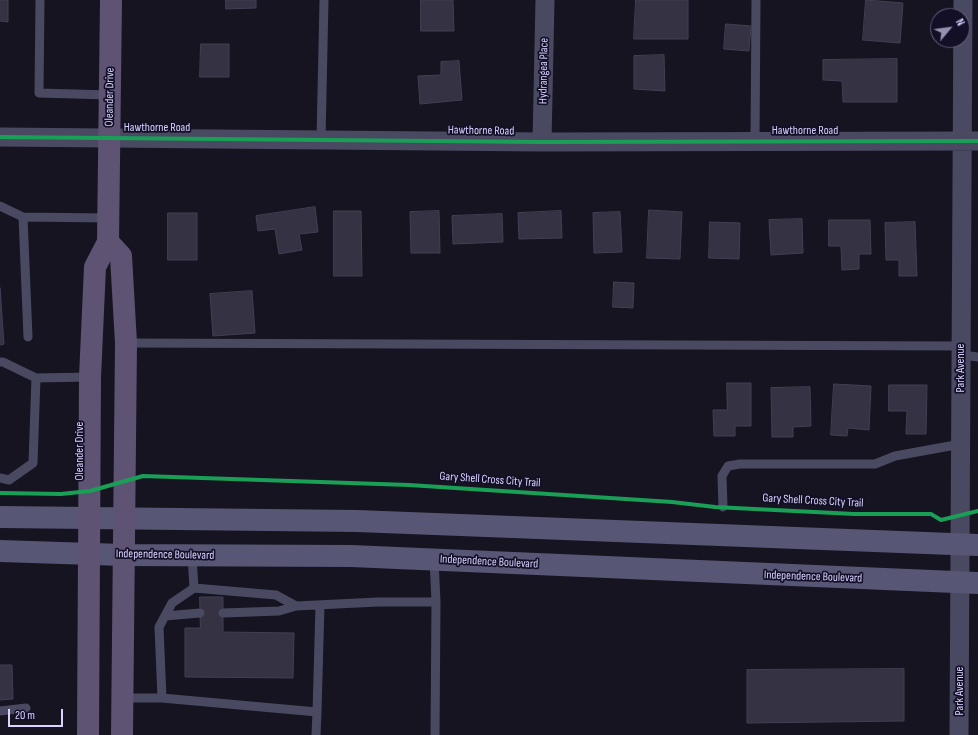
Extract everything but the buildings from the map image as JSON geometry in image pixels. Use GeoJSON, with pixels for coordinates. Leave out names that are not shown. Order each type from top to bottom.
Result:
{"type":"FeatureCollection","features":[{"type":"Feature","properties":{"kind":"main road","name":"Oleander Drive"},"geometry":{"type":"LineString","coordinates":[[88,735],[90,377],[95,267],[108,242],[111,0]]}},
{"type":"Feature","properties":{"kind":"main road"},"geometry":{"type":"LineString","coordinates":[[108,242],[121,256],[126,343],[122,735]]}},
{"type":"Feature","properties":{"kind":"main road"},"geometry":{"type":"LineString","coordinates":[[0,517],[356,521],[969,545]]}},
{"type":"Feature","properties":{"kind":"main road","name":"Independence Boulevard"},"geometry":{"type":"LineString","coordinates":[[0,551],[192,556],[351,556],[969,583]]}},
{"type":"Feature","properties":{"kind":"street","name":"Hydrangea Place"},"geometry":{"type":"LineString","coordinates":[[542,142],[545,0]]}},
{"type":"Feature","properties":{"kind":"street","name":"Park Avenue"},"geometry":{"type":"LineString","coordinates":[[960,735],[969,583],[969,545],[961,444],[967,353],[970,141],[963,0]]}},
{"type":"Feature","properties":{"kind":"street","name":"Hawthorne Road"},"geometry":{"type":"LineString","coordinates":[[0,137],[542,142],[755,140],[970,141]]}},
{"type":"Feature","properties":{"kind":"lane"},"geometry":{"type":"LineString","coordinates":[[40,0],[39,93],[110,95]]}},
{"type":"Feature","properties":{"kind":"lane"},"geometry":{"type":"LineString","coordinates":[[321,140],[324,0]]}},
{"type":"Feature","properties":{"kind":"lane"},"geometry":{"type":"LineString","coordinates":[[755,140],[756,0]]}},
{"type":"Feature","properties":{"kind":"lane"},"geometry":{"type":"LineString","coordinates":[[0,206],[23,216],[108,218]]}},
{"type":"Feature","properties":{"kind":"lane"},"geometry":{"type":"LineString","coordinates":[[23,216],[28,337]]}},
{"type":"Feature","properties":{"kind":"lane"},"geometry":{"type":"LineString","coordinates":[[126,343],[967,353]]}},
{"type":"Feature","properties":{"kind":"lane"},"geometry":{"type":"LineString","coordinates":[[0,362],[3,362],[36,378],[90,377]]}},
{"type":"Feature","properties":{"kind":"lane"},"geometry":{"type":"LineString","coordinates":[[0,478],[9,480],[33,463],[36,378]]}},
{"type":"Feature","properties":{"kind":"lane"},"geometry":{"type":"LineString","coordinates":[[723,507],[722,476],[728,466],[740,464],[875,464],[895,456],[961,444]]}},
{"type":"Feature","properties":{"kind":"lane"},"geometry":{"type":"LineString","coordinates":[[192,556],[194,588]]}},
{"type":"Feature","properties":{"kind":"lane"},"geometry":{"type":"LineString","coordinates":[[434,560],[436,602],[435,735]]}},
{"type":"Feature","properties":{"kind":"lane"},"geometry":{"type":"LineString","coordinates":[[162,698],[159,627],[172,603],[194,588],[276,595],[296,606]]}},
{"type":"Feature","properties":{"kind":"lane"},"geometry":{"type":"LineString","coordinates":[[223,613],[279,611],[296,606],[320,604],[436,602]]}},
{"type":"Feature","properties":{"kind":"lane"},"geometry":{"type":"LineString","coordinates":[[316,735],[320,604]]}},
{"type":"Feature","properties":{"kind":"lane"},"geometry":{"type":"LineString","coordinates":[[165,616],[200,613]]}},
{"type":"Feature","properties":{"kind":"lane"},"geometry":{"type":"LineString","coordinates":[[122,698],[162,698],[316,712]]}},
{"type":"Feature","properties":{"kind":"lane"},"geometry":{"type":"LineString","coordinates":[[0,711],[26,708]]}},
{"type":"Feature","properties":{"kind":"cycle path"},"geometry":{"type":"LineString","coordinates":[[0,137],[542,142],[978,141]]}},
{"type":"Feature","properties":{"kind":"cycle path","name":"Gary Shell Cross City Trail"},"geometry":{"type":"LineString","coordinates":[[0,493],[61,494],[90,491],[143,476],[409,485],[672,502],[715,507],[854,514],[931,514],[941,520],[978,511]]}}]}
